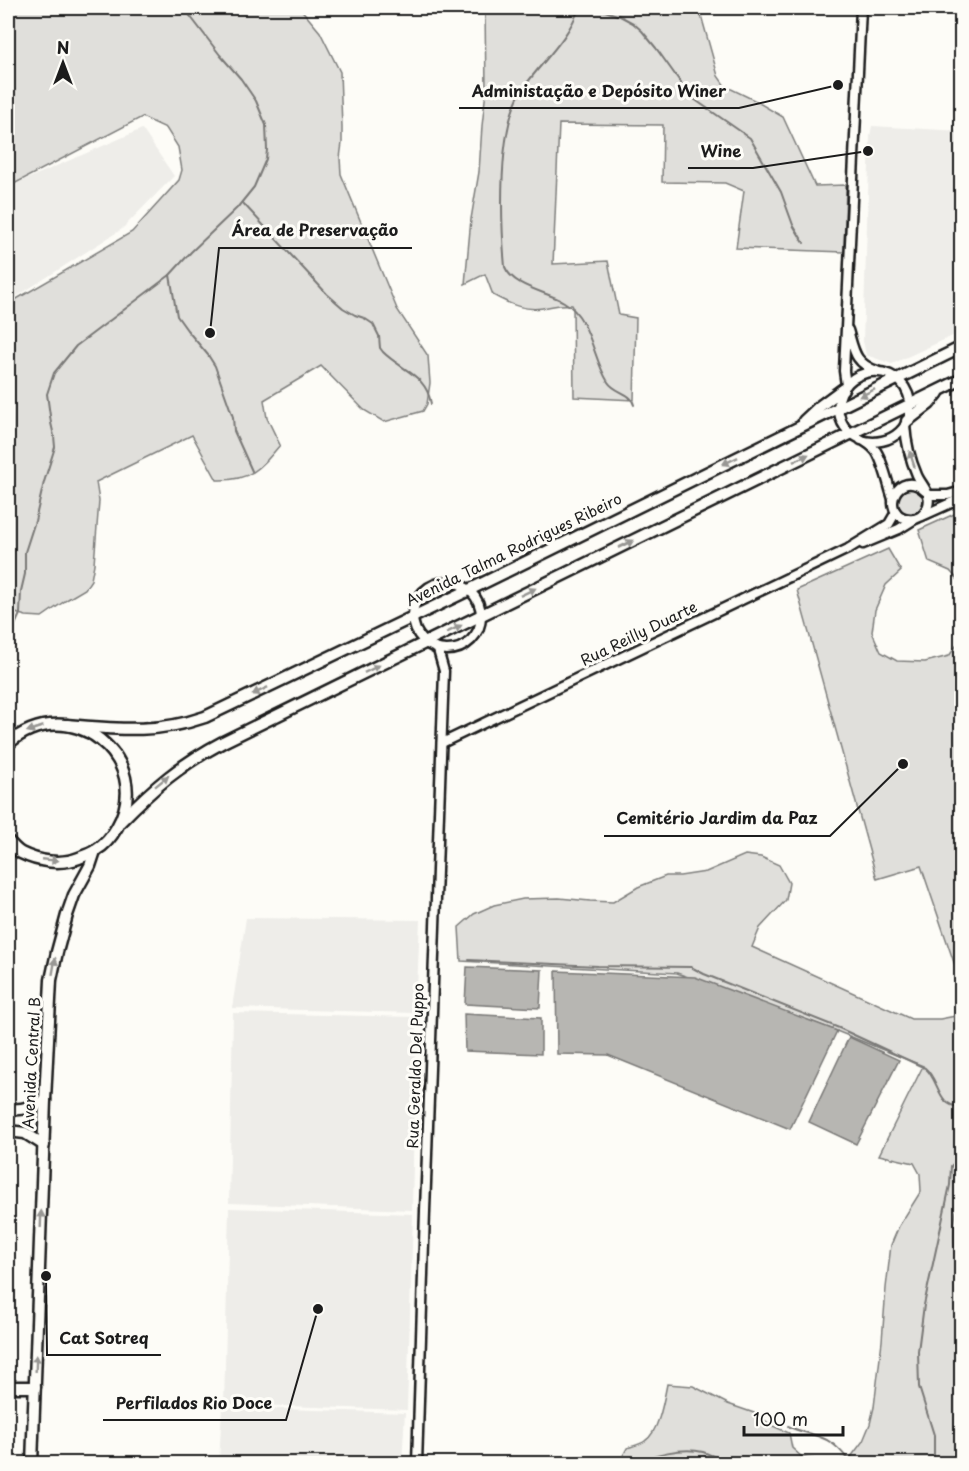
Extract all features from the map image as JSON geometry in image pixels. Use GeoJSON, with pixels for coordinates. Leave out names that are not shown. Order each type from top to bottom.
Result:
{"type":"FeatureCollection","features":[{"type":"Feature","properties":{"kind":"main road","name":"Avenida Talma Rodrigues Ribeiro"},"geometry":{"type":"LineString","coordinates":[[67,725],[134,729],[163,728],[188,723],[219,711],[962,347]]}},
{"type":"Feature","properties":{"kind":"main road"},"geometry":{"type":"LineString","coordinates":[[120,822],[168,776],[208,750],[962,379]]}},
{"type":"Feature","properties":{"kind":"main road"},"geometry":{"type":"LineString","coordinates":[[795,429],[845,387]]}},
{"type":"Feature","properties":{"kind":"main road"},"geometry":{"type":"LineString","coordinates":[[906,423],[942,388]]}},
{"type":"Feature","properties":{"kind":"main road","name":"Avenida Central B"},"geometry":{"type":"LineString","coordinates":[[8,744],[31,729],[48,725],[67,725],[82,729],[96,736],[118,760],[124,775],[126,791],[125,807],[120,822],[110,838],[95,851],[71,861],[45,861],[20,852],[8,841]]}},
{"type":"Feature","properties":{"kind":"main road","name":"Avenida Central B"},"geometry":{"type":"LineString","coordinates":[[32,1464],[50,994],[54,962],[63,928],[71,904],[95,851]]}},
{"type":"Feature","properties":{"kind":"main road"},"geometry":{"type":"LineString","coordinates":[[8,1109],[23,1109],[45,1100]]}},
{"type":"Feature","properties":{"kind":"main road"},"geometry":{"type":"LineString","coordinates":[[8,1131],[25,1133],[44,1145]]}},
{"type":"Feature","properties":{"kind":"main road"},"geometry":{"type":"LineString","coordinates":[[8,1387],[35,1387]]}},
{"type":"Feature","properties":{"kind":"street"},"geometry":{"type":"LineString","coordinates":[[845,387],[861,8]]}},
{"type":"Feature","properties":{"kind":"street"},"geometry":{"type":"LineString","coordinates":[[846,322],[856,358],[867,367],[889,374],[907,392],[910,404],[906,423],[910,454],[916,474],[927,493],[929,503],[927,510],[918,517],[908,519],[896,512],[893,506],[895,492],[906,484],[920,486],[927,493],[948,495],[962,491]]}},
{"type":"Feature","properties":{"kind":"street"},"geometry":{"type":"LineString","coordinates":[[880,372],[864,373],[854,378],[840,396],[838,407],[843,424],[851,434],[876,452],[893,499]]}},
{"type":"Feature","properties":{"kind":"street"},"geometry":{"type":"LineString","coordinates":[[861,440],[886,441],[895,436],[906,423]]}},
{"type":"Feature","properties":{"kind":"street","name":"Rua Reilly Duarte"},"geometry":{"type":"LineString","coordinates":[[848,549],[900,529],[918,517],[962,498]]}},
{"type":"Feature","properties":{"kind":"street","name":"Rua Reilly Duarte"},"geometry":{"type":"LineString","coordinates":[[442,743],[848,549],[889,524],[896,512]]}},
{"type":"Feature","properties":{"kind":"street"},"geometry":{"type":"LineString","coordinates":[[451,582],[469,590],[478,601],[482,615],[481,625],[473,639],[465,646],[455,650],[438,650],[425,643],[416,631],[413,617],[414,605],[424,591],[434,585],[451,582]]}},
{"type":"Feature","properties":{"kind":"street","name":"Rua Geraldo Del Puppo"},"geometry":{"type":"LineString","coordinates":[[417,1464],[444,670],[438,650]]}},
{"type":"Feature","properties":{"kind":"street","name":"Rua Geraldo Del Puppo"},"geometry":{"type":"LineString","coordinates":[[444,670],[455,650]]}},
{"type":"Feature","properties":{"kind":"shaded area"},"geometry":{"type":"Polygon","coordinates":[[[8,8],[300,8],[320,32],[340,72],[341,174],[397,309],[428,356],[430,383],[427,404],[423,411],[384,422],[364,410],[321,366],[264,400],[267,418],[280,445],[260,467],[246,476],[217,480],[192,435],[96,482],[99,501],[91,580],[85,589],[42,617],[26,616],[12,612],[8,608],[8,474],[12,430],[8,368],[8,304],[132,232],[179,180],[182,170],[178,147],[166,128],[142,117],[8,187],[8,8]]]}},
{"type":"Feature","properties":{"kind":"shaded area"},"geometry":{"type":"Polygon","coordinates":[[[485,8],[699,8],[718,76],[725,86],[783,117],[815,186],[846,185],[844,252],[736,248],[744,191],[725,183],[662,182],[663,125],[559,124],[553,264],[608,261],[619,315],[636,318],[634,400],[574,397],[572,305],[533,309],[513,305],[493,295],[485,274],[465,284],[471,219],[479,172],[486,91],[485,8]]]}},
{"type":"Feature","properties":{"kind":"shaded area"},"geometry":{"type":"Polygon","coordinates":[[[872,126],[961,131],[961,332],[892,364],[866,355],[863,341],[872,126]]]}},
{"type":"Feature","properties":{"kind":"shaded area"},"geometry":{"type":"Polygon","coordinates":[[[142,129],[174,176],[122,229],[8,302],[8,187],[142,129]]]}},
{"type":"Feature","properties":{"kind":"shaded area"},"geometry":{"type":"Polygon","coordinates":[[[910,487],[919,491],[923,500],[919,509],[910,513],[901,509],[897,500],[901,491],[910,487]]]}},
{"type":"Feature","properties":{"kind":"shaded area"},"geometry":{"type":"Polygon","coordinates":[[[961,511],[961,583],[950,571],[929,562],[919,530],[961,511]]]}},
{"type":"Feature","properties":{"kind":"shaded area"},"geometry":{"type":"Polygon","coordinates":[[[888,549],[901,571],[886,585],[875,610],[872,632],[881,652],[897,661],[925,662],[949,656],[961,639],[961,983],[921,866],[877,879],[797,590],[888,549]]]}},
{"type":"Feature","properties":{"kind":"shaded area"},"geometry":{"type":"Polygon","coordinates":[[[745,855],[761,857],[779,865],[789,883],[786,900],[760,928],[752,947],[911,1019],[940,1019],[961,1015],[962,1195],[957,1208],[954,1236],[961,1310],[961,1463],[619,1463],[627,1448],[650,1437],[660,1415],[667,1384],[693,1386],[728,1404],[754,1413],[773,1426],[789,1433],[792,1448],[803,1458],[830,1462],[851,1457],[863,1441],[874,1407],[891,1245],[899,1226],[921,1191],[920,1174],[914,1163],[879,1155],[923,1066],[834,1030],[677,973],[461,961],[459,927],[474,914],[494,905],[523,899],[559,898],[613,902],[638,887],[666,876],[706,872],[745,855]]]}},
{"type":"Feature","properties":{"kind":"shaded area"},"geometry":{"type":"Polygon","coordinates":[[[246,918],[420,920],[416,1013],[232,1008],[246,918]]]}},
{"type":"Feature","properties":{"kind":"shaded area"},"geometry":{"type":"Polygon","coordinates":[[[467,967],[542,970],[540,1008],[465,1004],[467,967]]]}},
{"type":"Feature","properties":{"kind":"shaded area"},"geometry":{"type":"Polygon","coordinates":[[[556,971],[695,977],[837,1031],[790,1129],[608,1055],[557,1054],[556,971]]]}},
{"type":"Feature","properties":{"kind":"shaded area"},"geometry":{"type":"Polygon","coordinates":[[[233,1013],[416,1017],[412,1210],[229,1203],[233,1013]]]}},
{"type":"Feature","properties":{"kind":"shaded area"},"geometry":{"type":"Polygon","coordinates":[[[464,1014],[541,1018],[541,1054],[465,1051],[464,1014]]]}},
{"type":"Feature","properties":{"kind":"shaded area"},"geometry":{"type":"Polygon","coordinates":[[[849,1037],[899,1060],[856,1144],[809,1122],[849,1037]]]}},
{"type":"Feature","properties":{"kind":"shaded area"},"geometry":{"type":"Polygon","coordinates":[[[229,1208],[413,1214],[407,1410],[224,1404],[229,1208]]]}},
{"type":"Feature","properties":{"kind":"shaded area"},"geometry":{"type":"Polygon","coordinates":[[[222,1407],[405,1413],[402,1463],[219,1463],[222,1407]]]}},
{"type":"Feature","properties":{"kind":"waterway"},"geometry":{"type":"LineString","coordinates":[[15,625],[20,614],[25,552],[55,447],[47,394],[54,373],[76,346],[170,275],[237,208],[254,187],[266,159],[266,125],[256,101],[184,8]]}},
{"type":"Feature","properties":{"kind":"waterway"},"geometry":{"type":"LineString","coordinates":[[579,8],[561,41],[529,80],[514,107],[508,128],[503,176],[502,226],[505,267],[515,280],[557,298],[573,309],[586,328],[608,382],[630,397],[634,405]]}},
{"type":"Feature","properties":{"kind":"waterway"},"geometry":{"type":"LineString","coordinates":[[596,8],[633,23],[656,48],[691,97],[750,138],[781,192],[793,225],[804,243]]}},
{"type":"Feature","properties":{"kind":"waterway"},"geometry":{"type":"LineString","coordinates":[[242,202],[327,294],[343,308],[373,324],[379,336],[380,348],[419,380],[429,394],[431,404]]}},
{"type":"Feature","properties":{"kind":"waterway"},"geometry":{"type":"LineString","coordinates":[[170,275],[177,316],[215,366],[233,417],[234,431],[252,471]]}},
{"type":"Feature","properties":{"kind":"waterway"},"geometry":{"type":"LineString","coordinates":[[469,960],[598,966],[691,967],[839,1028],[925,1068],[943,1098],[954,1106],[962,1106]]}},
{"type":"Feature","properties":{"kind":"waterway"},"geometry":{"type":"LineString","coordinates":[[934,1464],[934,1435],[919,1387],[918,1351],[924,1305],[950,1185],[951,1166],[962,1156]]}},
{"type":"Feature","properties":{"kind":"waterway"},"geometry":{"type":"LineString","coordinates":[[788,1426],[826,1439],[839,1449],[852,1464]]}},
{"type":"Feature","properties":{"kind":"waterway"},"geometry":{"type":"LineString","coordinates":[[634,1464],[658,1454],[686,1450],[703,1452],[730,1464]]}},
{"type":"Feature","properties":{"kind":"waterway"},"geometry":{"type":"LineString","coordinates":[[934,1459],[962,1461]]}},
{"type":"Feature","properties":{"kind":"place","name":"Administação e Depósito Winer"},"geometry":{"type":"Point","coordinates":[838,85]}},
{"type":"Feature","properties":{"kind":"place","name":"Wine"},"geometry":{"type":"Point","coordinates":[868,151]}},
{"type":"Feature","properties":{"kind":"place","name":"Área de Preservação"},"geometry":{"type":"Point","coordinates":[210,333]}},
{"type":"Feature","properties":{"kind":"place","name":"Cemitério Jardim da Paz"},"geometry":{"type":"Point","coordinates":[903,764]}},
{"type":"Feature","properties":{"kind":"place","name":"Cat Sotreq"},"geometry":{"type":"Point","coordinates":[46,1276]}},
{"type":"Feature","properties":{"kind":"place","name":"Perfilados Rio Doce"},"geometry":{"type":"Point","coordinates":[318,1309]}}]}
